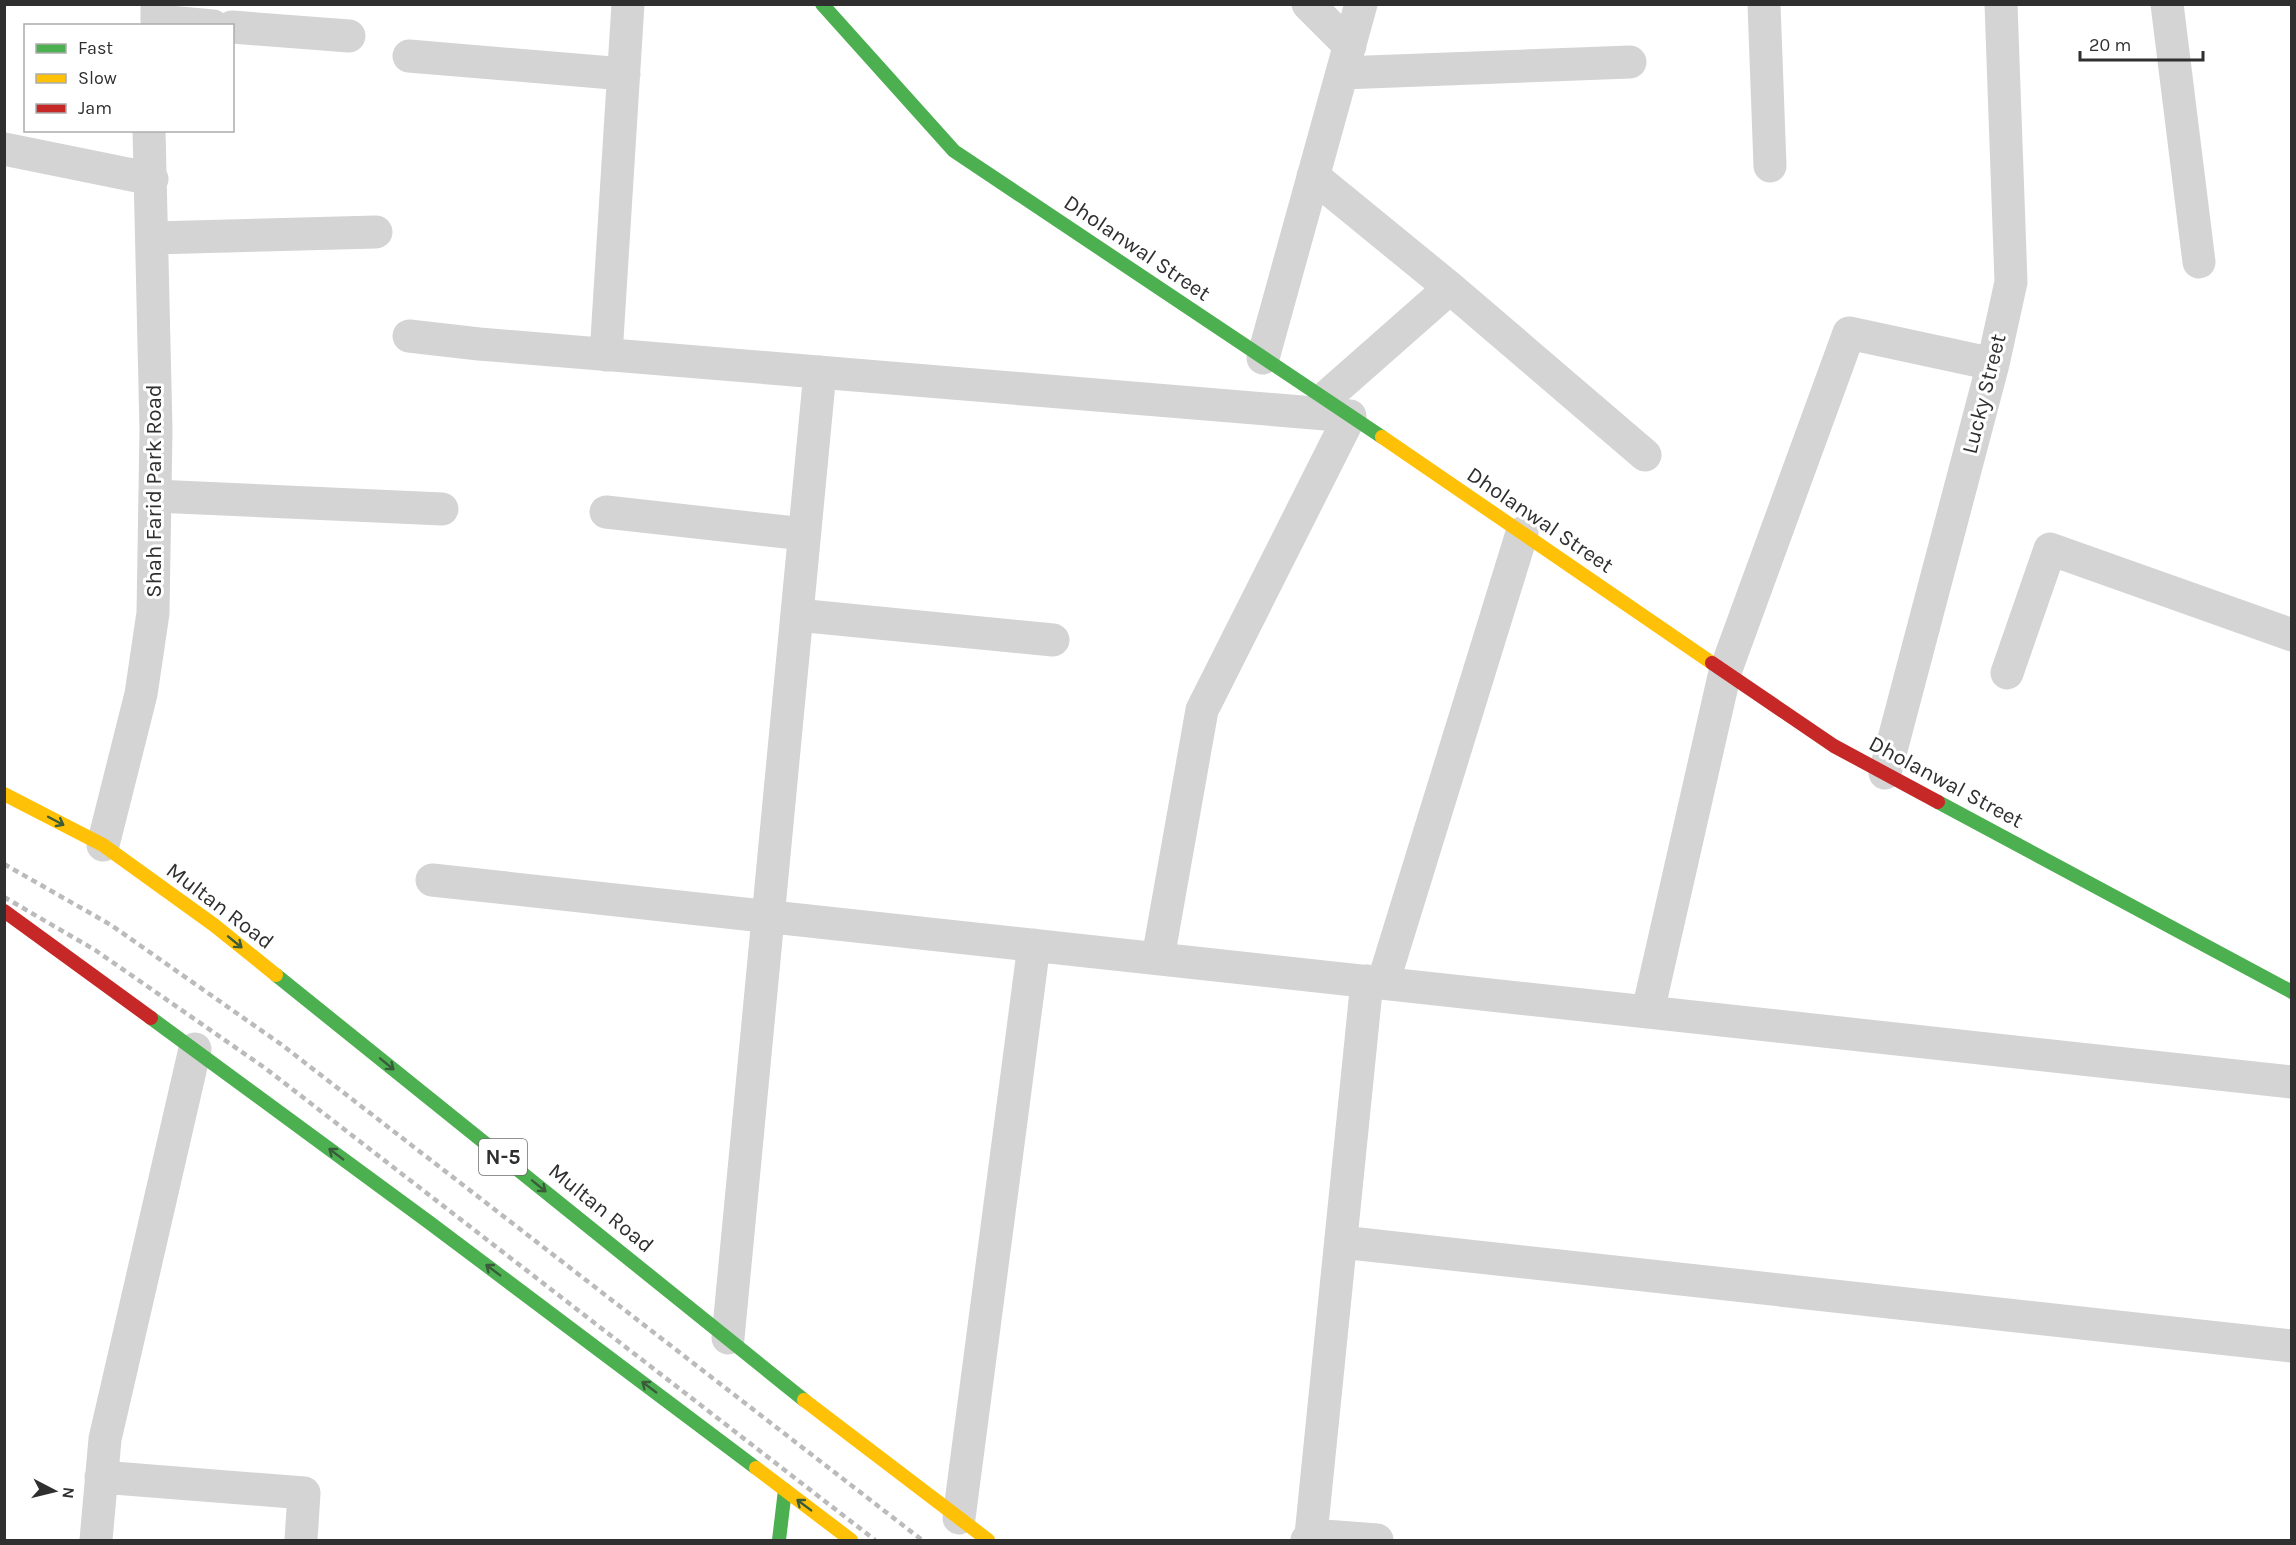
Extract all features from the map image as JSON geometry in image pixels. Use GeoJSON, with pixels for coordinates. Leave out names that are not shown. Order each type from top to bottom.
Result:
{"type":"FeatureCollection","features":[{"type":"Feature","properties":{"kind":"main road","name":"Dholanwal Street"},"geometry":{"type":"LineString","coordinates":[[822,4],[954,151],[1337,407],[1834,746],[2292,992]]}},
{"type":"Feature","properties":{"kind":"main road","name":"Multan Road"},"geometry":{"type":"LineString","coordinates":[[4,794],[103,845],[214,925],[811,1406],[988,1540]]}},
{"type":"Feature","properties":{"kind":"main road"},"geometry":{"type":"LineString","coordinates":[[4,911],[195,1048],[681,1410],[851,1540]]}},
{"type":"Feature","properties":{"kind":"main road"},"geometry":{"type":"LineString","coordinates":[[779,1540],[785,1490]]}},
{"type":"Feature","properties":{"kind":"street"},"geometry":{"type":"LineString","coordinates":[[606,354],[628,4]]}},
{"type":"Feature","properties":{"kind":"street"},"geometry":{"type":"LineString","coordinates":[[1308,4],[1346,60]]}},
{"type":"Feature","properties":{"kind":"street"},"geometry":{"type":"LineString","coordinates":[[1263,358],[1361,4]]}},
{"type":"Feature","properties":{"kind":"street"},"geometry":{"type":"LineString","coordinates":[[1764,4],[1770,166]]}},
{"type":"Feature","properties":{"kind":"street","name":"Lucky Street"},"geometry":{"type":"LineString","coordinates":[[1885,773],[1993,364],[2011,282],[2001,4]]}},
{"type":"Feature","properties":{"kind":"street"},"geometry":{"type":"LineString","coordinates":[[2168,4],[2199,262]]}},
{"type":"Feature","properties":{"kind":"street"},"geometry":{"type":"LineString","coordinates":[[160,14],[204,24]]}},
{"type":"Feature","properties":{"kind":"street"},"geometry":{"type":"LineString","coordinates":[[234,27],[349,36]]}},
{"type":"Feature","properties":{"kind":"street"},"geometry":{"type":"LineString","coordinates":[[409,56],[624,74]]}},
{"type":"Feature","properties":{"kind":"street"},"geometry":{"type":"LineString","coordinates":[[1346,60],[1630,62]]}},
{"type":"Feature","properties":{"kind":"street","name":"Shah Farid Park Road"},"geometry":{"type":"LineString","coordinates":[[103,845],[143,682],[153,613],[156,430],[149,132]]}},
{"type":"Feature","properties":{"kind":"street"},"geometry":{"type":"LineString","coordinates":[[4,149],[152,179]]}},
{"type":"Feature","properties":{"kind":"street"},"geometry":{"type":"LineString","coordinates":[[1313,176],[1450,288],[1645,455]]}},
{"type":"Feature","properties":{"kind":"street"},"geometry":{"type":"LineString","coordinates":[[153,238],[376,232]]}},
{"type":"Feature","properties":{"kind":"street"},"geometry":{"type":"LineString","coordinates":[[1158,958],[1202,710],[1337,407],[1450,288]]}},
{"type":"Feature","properties":{"kind":"street"},"geometry":{"type":"LineString","coordinates":[[1648,1011],[1725,672],[1849,333],[1993,364]]}},
{"type":"Feature","properties":{"kind":"street"},"geometry":{"type":"LineString","coordinates":[[409,336],[479,344],[820,372],[1337,407]]}},
{"type":"Feature","properties":{"kind":"street"},"geometry":{"type":"LineString","coordinates":[[728,1338],[820,372]]}},
{"type":"Feature","properties":{"kind":"street"},"geometry":{"type":"LineString","coordinates":[[155,496],[442,509]]}},
{"type":"Feature","properties":{"kind":"street"},"geometry":{"type":"LineString","coordinates":[[606,512],[804,534]]}},
{"type":"Feature","properties":{"kind":"street"},"geometry":{"type":"LineString","coordinates":[[1377,1540],[1309,1538],[1341,1242],[1375,982],[1522,533]]}},
{"type":"Feature","properties":{"kind":"street"},"geometry":{"type":"LineString","coordinates":[[2007,673],[2050,549],[2292,635]]}},
{"type":"Feature","properties":{"kind":"street"},"geometry":{"type":"LineString","coordinates":[[797,615],[1053,640]]}},
{"type":"Feature","properties":{"kind":"street"},"geometry":{"type":"LineString","coordinates":[[432,880],[2292,1082]]}},
{"type":"Feature","properties":{"kind":"street"},"geometry":{"type":"LineString","coordinates":[[959,1518],[1034,945]]}},
{"type":"Feature","properties":{"kind":"street"},"geometry":{"type":"LineString","coordinates":[[96,1540],[105,1439],[195,1048]]}},
{"type":"Feature","properties":{"kind":"street"},"geometry":{"type":"LineString","coordinates":[[1341,1242],[2292,1346]]}},
{"type":"Feature","properties":{"kind":"street"},"geometry":{"type":"LineString","coordinates":[[101,1477],[304,1493],[301,1540]]}},
{"type":"Feature","properties":{"kind":"railway"},"geometry":{"type":"LineString","coordinates":[[4,864],[111,925],[282,1045],[922,1540]]}},
{"type":"Feature","properties":{"kind":"railway"},"geometry":{"type":"LineString","coordinates":[[4,897],[95,950],[265,1068],[875,1540]]}},
{"type":"Feature","properties":{"kind":"traffic: fast"},"geometry":{"type":"LineString","coordinates":[[822,4],[954,151],[1382,437]]}},
{"type":"Feature","properties":{"kind":"traffic: fast"},"geometry":{"type":"LineString","coordinates":[[1938,802],[2292,992]]}},
{"type":"Feature","properties":{"kind":"traffic: fast"},"geometry":{"type":"LineString","coordinates":[[276,975],[804,1400]]}},
{"type":"Feature","properties":{"kind":"traffic: fast"},"geometry":{"type":"LineString","coordinates":[[151,1018],[430,1223],[756,1468]]}},
{"type":"Feature","properties":{"kind":"traffic: fast"},"geometry":{"type":"LineString","coordinates":[[779,1540],[785,1490]]}},
{"type":"Feature","properties":{"kind":"traffic: slow"},"geometry":{"type":"LineString","coordinates":[[1382,437],[1712,663]]}},
{"type":"Feature","properties":{"kind":"traffic: slow"},"geometry":{"type":"LineString","coordinates":[[4,794],[103,845],[214,925],[276,975]]}},
{"type":"Feature","properties":{"kind":"traffic: slow"},"geometry":{"type":"LineString","coordinates":[[804,1400],[988,1540]]}},
{"type":"Feature","properties":{"kind":"traffic: slow"},"geometry":{"type":"LineString","coordinates":[[756,1468],[851,1540]]}},
{"type":"Feature","properties":{"kind":"traffic: jam"},"geometry":{"type":"LineString","coordinates":[[1712,663],[1834,746],[1938,802]]}},
{"type":"Feature","properties":{"kind":"traffic: jam"},"geometry":{"type":"LineString","coordinates":[[4,911],[151,1018]]}}]}
